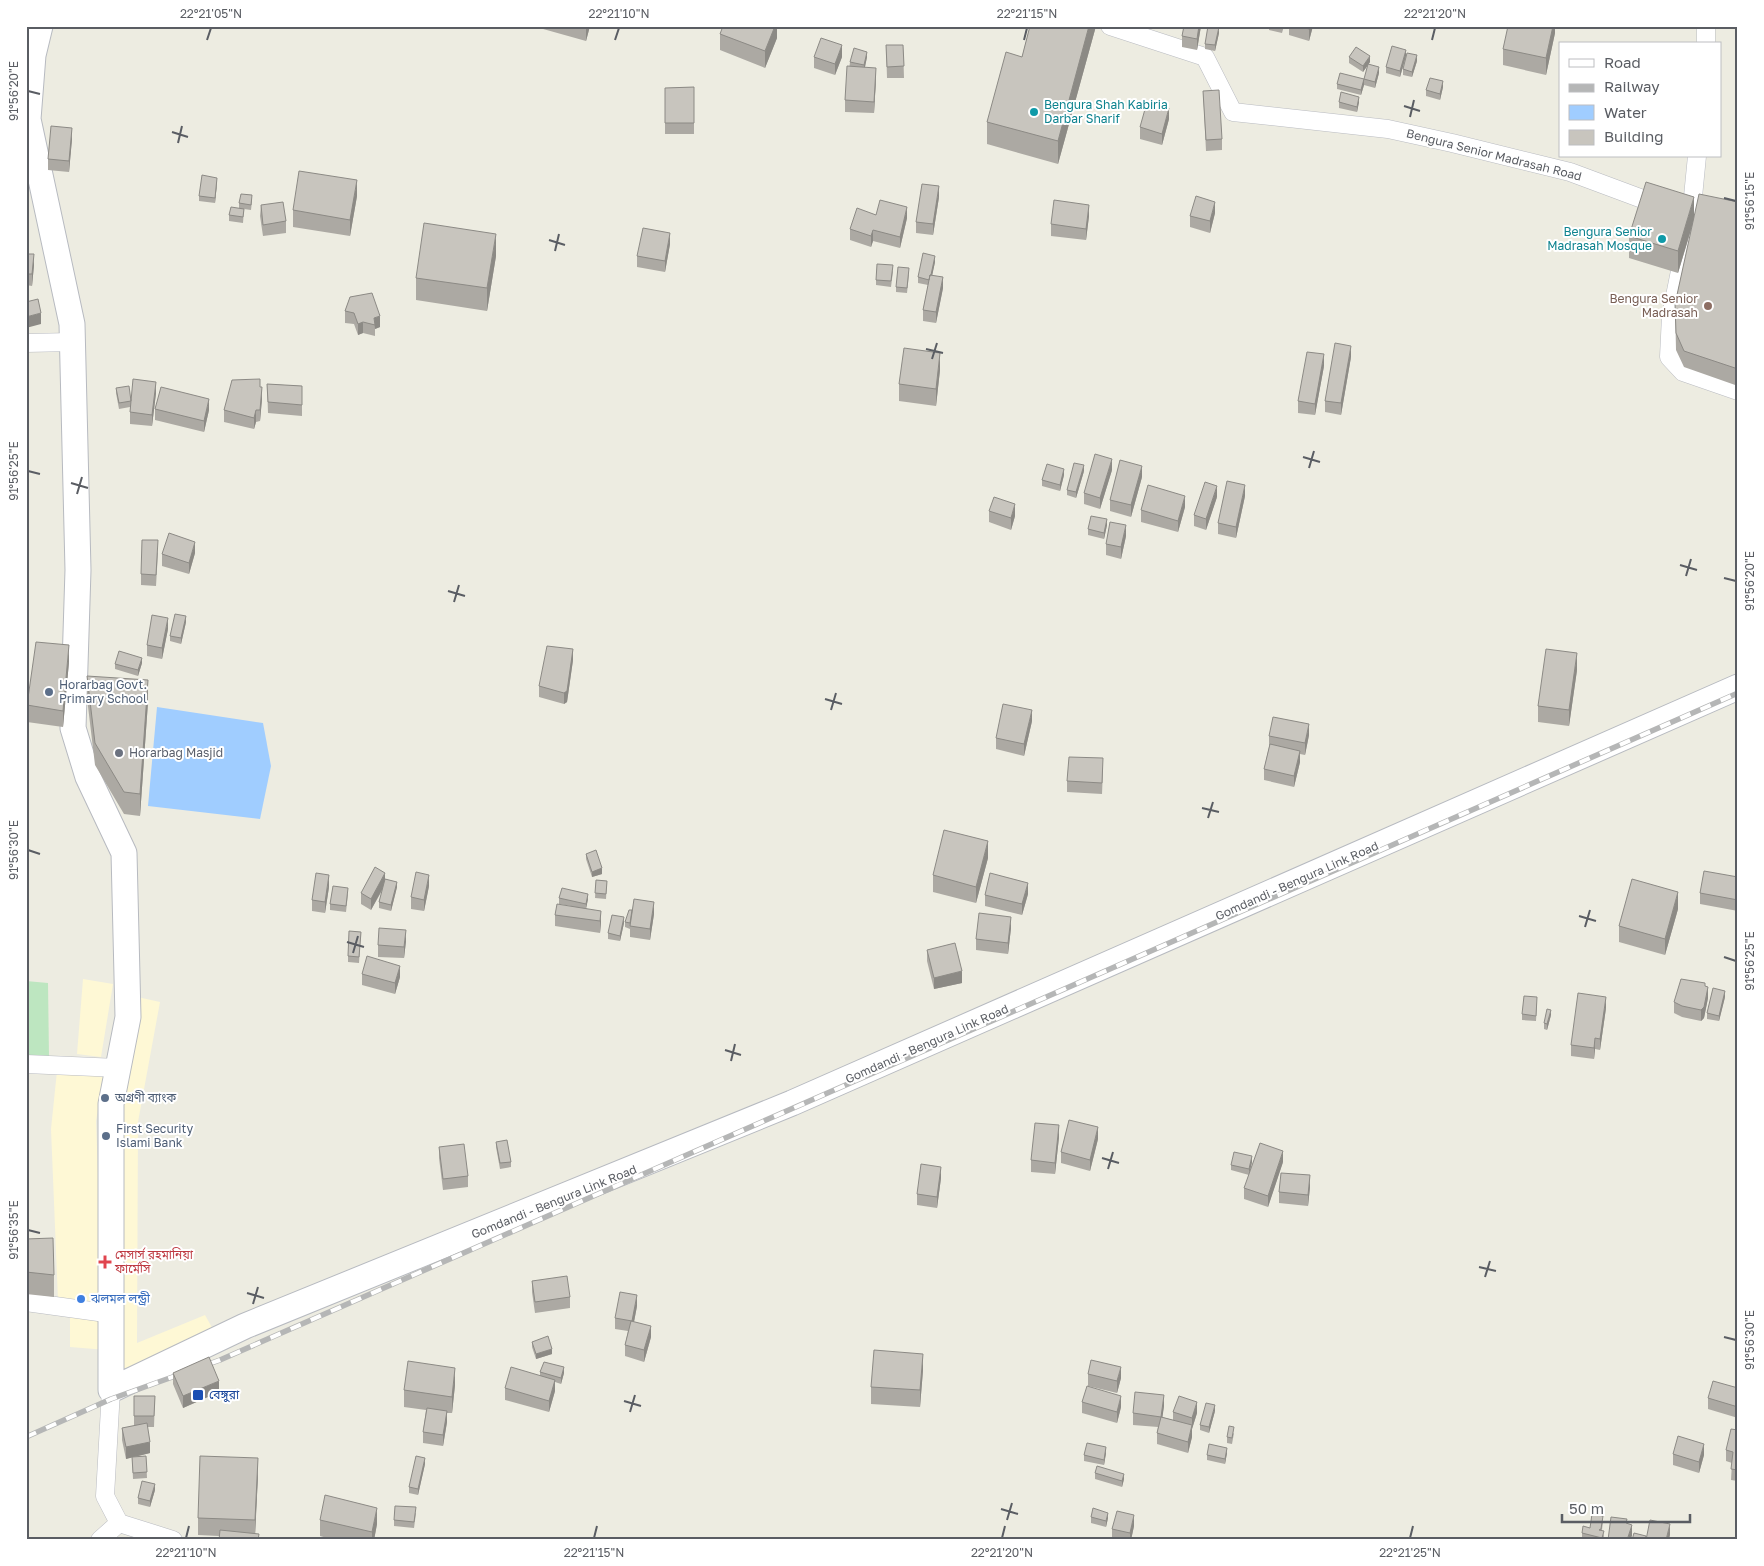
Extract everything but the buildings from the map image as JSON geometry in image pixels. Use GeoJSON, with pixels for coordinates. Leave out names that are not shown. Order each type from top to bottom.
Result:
{"type":"FeatureCollection","features":[{"type":"Feature","properties":{"kind":"main road"},"geometry":{"type":"LineString","coordinates":[[40,26],[34,55],[28,119],[72,324],[78,570],[73,728],[88,778],[124,853],[128,1017],[112,1104],[111,1390]]}},
{"type":"Feature","properties":{"kind":"main road","name":"Gomdandi - Bengura Link Road"},"geometry":{"type":"LineString","coordinates":[[111,1390],[245,1326],[792,1103],[1738,687]]}},
{"type":"Feature","properties":{"kind":"street","name":"Bengura Senior Madrasah Road"},"geometry":{"type":"LineString","coordinates":[[1110,26],[1205,57],[1233,112],[1388,130],[1452,143],[1570,172],[1691,217]]}},
{"type":"Feature","properties":{"kind":"street"},"geometry":{"type":"LineString","coordinates":[[1706,26],[1706,42]]}},
{"type":"Feature","properties":{"kind":"street"},"geometry":{"type":"LineString","coordinates":[[1697,158],[1691,217],[1670,316],[1670,357],[1683,372],[1738,391]]}},
{"type":"Feature","properties":{"kind":"street"},"geometry":{"type":"LineString","coordinates":[[26,343],[72,342]]}},
{"type":"Feature","properties":{"kind":"street"},"geometry":{"type":"LineString","coordinates":[[26,1064],[118,1068]]}},
{"type":"Feature","properties":{"kind":"street"},"geometry":{"type":"LineString","coordinates":[[26,1302],[112,1314]]}},
{"type":"Feature","properties":{"kind":"street"},"geometry":{"type":"LineString","coordinates":[[111,1390],[105,1496],[119,1523],[173,1540]]}},
{"type":"Feature","properties":{"kind":"street"},"geometry":{"type":"LineString","coordinates":[[100,1540],[119,1523]]}},
{"type":"Feature","properties":{"kind":"shaded area"},"geometry":{"type":"Polygon","coordinates":[[[83,979],[113,984],[101,1057],[77,1054],[83,979]]]}},
{"type":"Feature","properties":{"kind":"shaded area"},"geometry":{"type":"Polygon","coordinates":[[[133,996],[160,1002],[138,1122],[137,1343],[205,1315],[214,1331],[116,1377],[117,1103],[133,996]]]}},
{"type":"Feature","properties":{"kind":"shaded area"},"geometry":{"type":"Polygon","coordinates":[[[57,1071],[104,1075],[96,1121],[103,1305],[58,1300],[51,1129],[57,1071]]]}},
{"type":"Feature","properties":{"kind":"shaded area"},"geometry":{"type":"Polygon","coordinates":[[[70,1315],[105,1319],[107,1350],[70,1347],[70,1315]]]}},
{"type":"Feature","properties":{"kind":"green space"},"geometry":{"type":"Polygon","coordinates":[[[26,981],[48,983],[49,1057],[26,1056],[26,981]]]}},
{"type":"Feature","properties":{"kind":"water"},"geometry":{"type":"Polygon","coordinates":[[[157,707],[263,723],[271,766],[260,819],[148,806],[157,707]]]}},
{"type":"Feature","properties":{"kind":"railway"},"geometry":{"type":"LineString","coordinates":[[26,1437],[111,1399],[220,1360],[1738,693]]}},
{"type":"Feature","properties":{"kind":"place","name":"Bengura Shah Kabiria Darbar Sharif"},"geometry":{"type":"Point","coordinates":[1034,112]}},
{"type":"Feature","properties":{"kind":"place","name":"Bengura Senior Madrasah Mosque"},"geometry":{"type":"Point","coordinates":[1662,239]}},
{"type":"Feature","properties":{"kind":"place","name":"Bengura Senior Madrasah"},"geometry":{"type":"Point","coordinates":[1708,306]}},
{"type":"Feature","properties":{"kind":"place","name":"Horarbag Govt. Primary School"},"geometry":{"type":"Point","coordinates":[49,692]}},
{"type":"Feature","properties":{"kind":"place","name":"Horarbag Masjid"},"geometry":{"type":"Point","coordinates":[119,753]}},
{"type":"Feature","properties":{"kind":"place","name":"অগ্রণী ব্যাংক"},"geometry":{"type":"Point","coordinates":[105,1098]}},
{"type":"Feature","properties":{"kind":"place","name":"First Security Islami Bank"},"geometry":{"type":"Point","coordinates":[106,1136]}},
{"type":"Feature","properties":{"kind":"place","name":"মেসার্স রহমানিয়া ফার্মেসি"},"geometry":{"type":"Point","coordinates":[105,1262]}},
{"type":"Feature","properties":{"kind":"place","name":"ঝলমল লন্ড্রী"},"geometry":{"type":"Point","coordinates":[81,1299]}},
{"type":"Feature","properties":{"kind":"place","name":"বেঙ্গুরা"},"geometry":{"type":"Point","coordinates":[198,1395]}}]}
